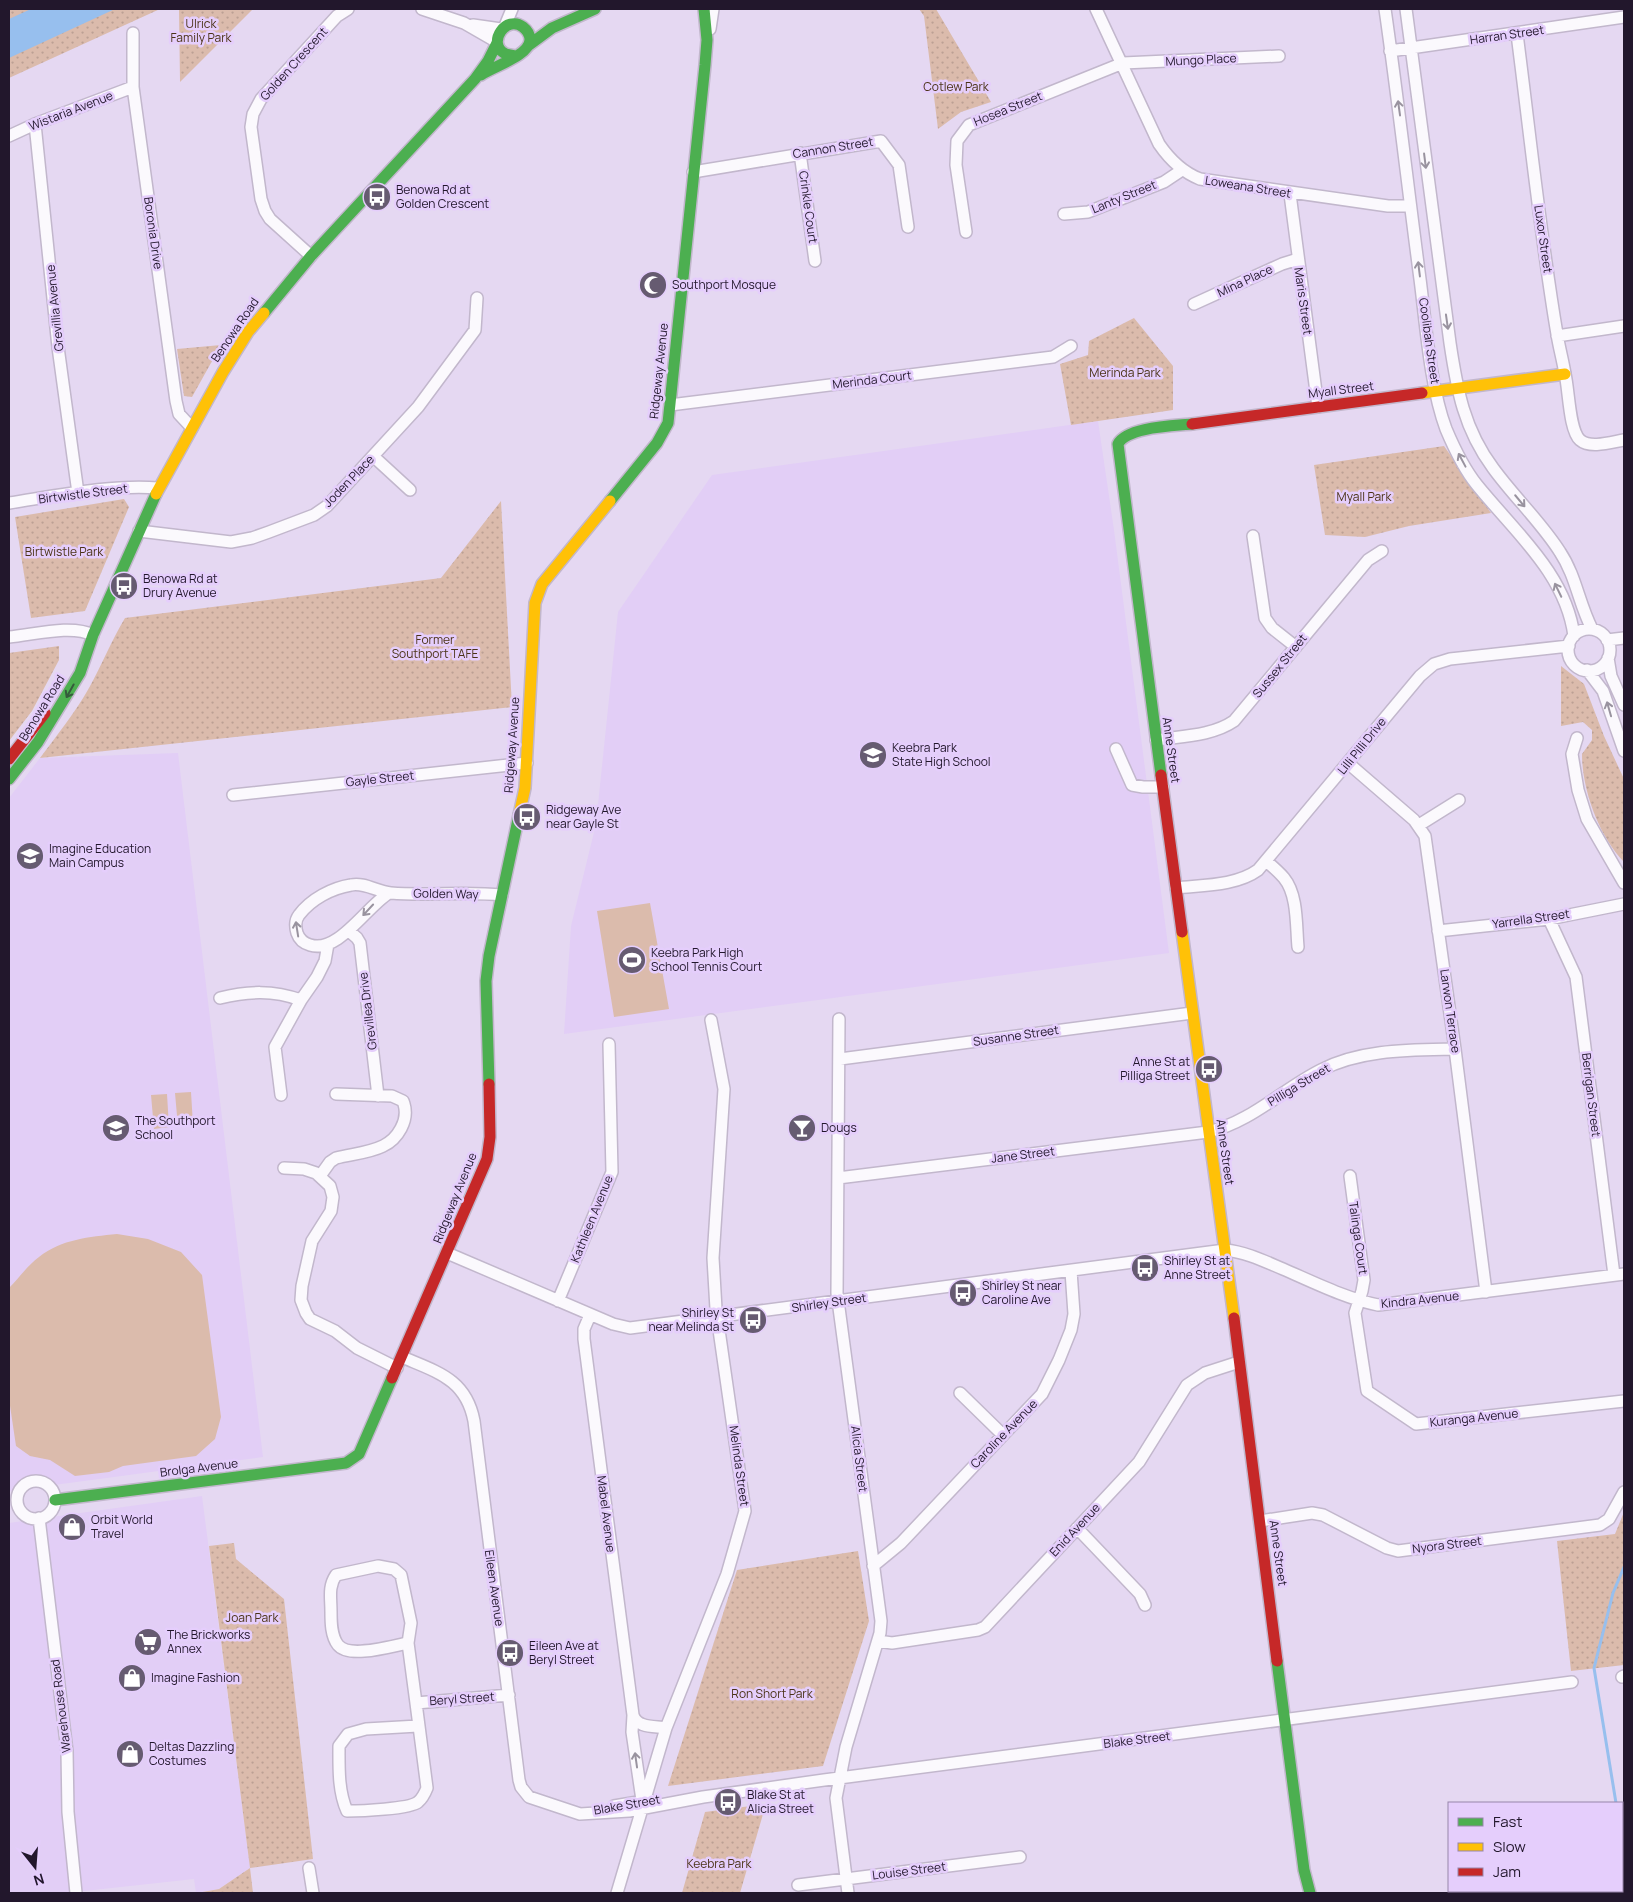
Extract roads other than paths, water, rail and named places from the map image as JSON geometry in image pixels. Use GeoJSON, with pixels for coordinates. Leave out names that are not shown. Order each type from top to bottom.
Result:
{"type":"FeatureCollection","features":[{"type":"Feature","properties":{"kind":"street","name":"Golden Crescent"},"geometry":{"type":"LineString","coordinates":[[311,256],[270,218],[265,211],[251,127],[253,114],[261,99],[337,16],[348,9]]}},
{"type":"Feature","properties":{"kind":"street"},"geometry":{"type":"LineString","coordinates":[[422,9],[464,24],[497,43],[502,52],[510,56],[524,53],[529,45],[552,26],[595,9]]}},
{"type":"Feature","properties":{"kind":"street"},"geometry":{"type":"LineString","coordinates":[[497,43],[498,33],[503,28],[512,9]]}},
{"type":"Feature","properties":{"kind":"street"},"geometry":{"type":"LineString","coordinates":[[517,9],[530,24],[529,45]]}},
{"type":"Feature","properties":{"kind":"street"},"geometry":{"type":"LineString","coordinates":[[464,24],[503,28],[515,24],[530,24],[578,9]]}},
{"type":"Feature","properties":{"kind":"street","name":"Ridgeway Avenue"},"geometry":{"type":"LineString","coordinates":[[704,9],[707,40]]}},
{"type":"Feature","properties":{"kind":"street","name":"Ridgeway Avenue"},"geometry":{"type":"LineString","coordinates":[[346,1463],[359,1454],[478,1182],[489,1148],[490,1108],[486,981],[489,956],[525,788],[534,615],[537,595],[554,569],[657,443],[668,423],[707,40],[712,9]]}},
{"type":"Feature","properties":{"kind":"street","name":"Loweana Street"},"geometry":{"type":"LineString","coordinates":[[1096,9],[1160,144],[1166,154],[1182,170],[1200,179],[1290,194],[1388,206],[1410,206]]}},
{"type":"Feature","properties":{"kind":"street","name":"Coolibah Street"},"geometry":{"type":"LineString","coordinates":[[1385,9],[1436,392],[1446,428],[1468,473],[1548,570],[1572,617],[1571,641]]}},
{"type":"Feature","properties":{"kind":"street","name":"Coolibah Street"},"geometry":{"type":"LineString","coordinates":[[1406,9],[1457,389],[1468,424],[1483,454],[1494,470],[1543,528],[1571,570],[1586,617],[1592,629]]}},
{"type":"Feature","properties":{"kind":"street"},"geometry":{"type":"LineString","coordinates":[[1623,17],[1624,30]]}},
{"type":"Feature","properties":{"kind":"street","name":"Harran Street"},"geometry":{"type":"LineString","coordinates":[[1390,51],[1517,34],[1623,17]]}},
{"type":"Feature","properties":{"kind":"street","name":"Boronia Drive"},"geometry":{"type":"LineString","coordinates":[[133,33],[133,88],[176,401],[179,414],[192,428]]}},
{"type":"Feature","properties":{"kind":"street","name":"Luxor Street"},"geometry":{"type":"LineString","coordinates":[[1517,34],[1557,336],[1574,430],[1581,441],[1594,444],[1624,440]]}},
{"type":"Feature","properties":{"kind":"street","name":"Benowa Road"},"geometry":{"type":"LineString","coordinates":[[9,779],[38,742],[80,673],[93,635],[158,488],[248,332],[311,256],[475,79],[488,61],[497,43]]}},
{"type":"Feature","properties":{"kind":"street","name":"Benowa Road"},"geometry":{"type":"LineString","coordinates":[[475,79],[515,56]]}},
{"type":"Feature","properties":{"kind":"street","name":"Mungo Place"},"geometry":{"type":"LineString","coordinates":[[1123,63],[1279,56]]}},
{"type":"Feature","properties":{"kind":"street","name":"Hosea Street"},"geometry":{"type":"LineString","coordinates":[[966,232],[956,165],[957,141],[969,125],[1123,63]]}},
{"type":"Feature","properties":{"kind":"street","name":"Wistaria Avenue"},"geometry":{"type":"LineString","coordinates":[[9,136],[35,124],[133,88]]}},
{"type":"Feature","properties":{"kind":"street","name":"Grevillia Avenue"},"geometry":{"type":"LineString","coordinates":[[35,124],[58,347],[78,493]]}},
{"type":"Feature","properties":{"kind":"street","name":"Cannon Street"},"geometry":{"type":"LineString","coordinates":[[694,172],[881,141],[899,165],[908,227]]}},
{"type":"Feature","properties":{"kind":"street","name":"Crinkle Court"},"geometry":{"type":"LineString","coordinates":[[800,153],[815,261]]}},
{"type":"Feature","properties":{"kind":"street","name":"Lanty Street"},"geometry":{"type":"LineString","coordinates":[[1064,214],[1088,212],[1164,182],[1182,170]]}},
{"type":"Feature","properties":{"kind":"street","name":"Maris Street"},"geometry":{"type":"LineString","coordinates":[[1290,194],[1318,407]]}},
{"type":"Feature","properties":{"kind":"street","name":"Mina Place"},"geometry":{"type":"LineString","coordinates":[[1194,304],[1282,264],[1298,259]]}},
{"type":"Feature","properties":{"kind":"street","name":"Joden Place"},"geometry":{"type":"LineString","coordinates":[[139,531],[231,542],[252,538],[300,521],[326,506],[418,407],[475,330],[477,298]]}},
{"type":"Feature","properties":{"kind":"street"},"geometry":{"type":"LineString","coordinates":[[1557,336],[1624,326]]}},
{"type":"Feature","properties":{"kind":"street","name":"Merinda Court"},"geometry":{"type":"LineString","coordinates":[[670,406],[1053,357],[1071,346]]}},
{"type":"Feature","properties":{"kind":"street","name":"Myall Street"},"geometry":{"type":"LineString","coordinates":[[1121,438],[1132,432],[1565,374]]}},
{"type":"Feature","properties":{"kind":"street","name":"Anne Street"},"geometry":{"type":"LineString","coordinates":[[1121,438],[1118,444],[1118,452],[1286,1720],[1304,1870],[1304,1893]]}},
{"type":"Feature","properties":{"kind":"street"},"geometry":{"type":"LineString","coordinates":[[373,456],[410,490]]}},
{"type":"Feature","properties":{"kind":"street","name":"Birtwistle Street"},"geometry":{"type":"LineString","coordinates":[[9,503],[78,493],[144,487],[158,488]]}},
{"type":"Feature","properties":{"kind":"street"},"geometry":{"type":"LineString","coordinates":[[1253,536],[1265,618],[1272,628],[1296,647]]}},
{"type":"Feature","properties":{"kind":"street","name":"Sussex Street"},"geometry":{"type":"LineString","coordinates":[[1156,740],[1207,732],[1228,724],[1240,715],[1368,560],[1382,551]]}},
{"type":"Feature","properties":{"kind":"street"},"geometry":{"type":"LineString","coordinates":[[1608,658],[1600,668],[1587,670],[1576,666],[1572,662],[1568,651],[1571,641],[1586,629],[1592,629],[1604,635],[1610,646],[1608,658],[1611,676],[1624,705]]}},
{"type":"Feature","properties":{"kind":"street"},"geometry":{"type":"LineString","coordinates":[[9,638],[67,630],[84,630],[93,635]]}},
{"type":"Feature","properties":{"kind":"street"},"geometry":{"type":"LineString","coordinates":[[1608,640],[1624,638]]}},
{"type":"Feature","properties":{"kind":"street","name":"Lilli Pilli Drive"},"geometry":{"type":"LineString","coordinates":[[1176,888],[1235,880],[1252,874],[1266,861],[1420,676],[1434,664],[1450,659],[1571,641]]}},
{"type":"Feature","properties":{"kind":"street","name":"Benowa Road"},"geometry":{"type":"LineString","coordinates":[[9,759],[33,730],[53,701],[70,670],[89,646]]}},
{"type":"Feature","properties":{"kind":"street"},"geometry":{"type":"LineString","coordinates":[[1587,670],[1603,691],[1624,751]]}},
{"type":"Feature","properties":{"kind":"street"},"geometry":{"type":"LineString","coordinates":[[1577,738],[1572,754],[1578,790],[1587,819],[1624,883]]}},
{"type":"Feature","properties":{"kind":"street"},"geometry":{"type":"LineString","coordinates":[[1116,749],[1132,785],[1163,787]]}},
{"type":"Feature","properties":{"kind":"street","name":"Gayle Street"},"geometry":{"type":"LineString","coordinates":[[233,795],[527,763]]}},
{"type":"Feature","properties":{"kind":"street"},"geometry":{"type":"LineString","coordinates":[[1348,763],[1419,825],[1458,800]]}},
{"type":"Feature","properties":{"kind":"street","name":"Larwon Terrace"},"geometry":{"type":"LineString","coordinates":[[1419,825],[1425,836],[1486,1292]]}},
{"type":"Feature","properties":{"kind":"street"},"geometry":{"type":"LineString","coordinates":[[1266,861],[1284,878],[1289,887],[1293,898],[1298,947]]}},
{"type":"Feature","properties":{"kind":"street","name":"Golden Way"},"geometry":{"type":"LineString","coordinates":[[328,944],[308,945],[300,939],[296,928],[296,919],[311,902],[322,895],[352,884],[363,884],[389,893],[502,896]]}},
{"type":"Feature","properties":{"kind":"street"},"geometry":{"type":"LineString","coordinates":[[281,1095],[274,1047],[300,1000],[317,977],[325,960],[328,944],[348,931],[371,906],[389,893]]}},
{"type":"Feature","properties":{"kind":"street","name":"Yarrella Street"},"geometry":{"type":"LineString","coordinates":[[1438,931],[1549,919],[1624,904]]}},
{"type":"Feature","properties":{"kind":"street","name":"Berrigan Street"},"geometry":{"type":"LineString","coordinates":[[1549,919],[1576,977],[1619,1275]]}},
{"type":"Feature","properties":{"kind":"street","name":"Grevillea Drive"},"geometry":{"type":"LineString","coordinates":[[348,931],[360,943],[378,1096]]}},
{"type":"Feature","properties":{"kind":"street"},"geometry":{"type":"LineString","coordinates":[[220,998],[235,994],[264,992],[287,995],[300,1000]]}},
{"type":"Feature","properties":{"kind":"street","name":"Susanne Street"},"geometry":{"type":"LineString","coordinates":[[840,1060],[1192,1013]]}},
{"type":"Feature","properties":{"kind":"street","name":"Alicia Street"},"geometry":{"type":"LineString","coordinates":[[839,1018],[838,1301],[881,1621],[878,1641],[838,1779],[836,1798],[848,1893]]}},
{"type":"Feature","properties":{"kind":"street","name":"Melinda Street"},"geometry":{"type":"LineString","coordinates":[[617,1893],[666,1728],[727,1574],[745,1511],[717,1318],[713,1277],[724,1089],[711,1020]]}},
{"type":"Feature","properties":{"kind":"street","name":"Kathleen Avenue"},"geometry":{"type":"LineString","coordinates":[[558,1301],[612,1172],[609,1044]]}},
{"type":"Feature","properties":{"kind":"street","name":"Pilliga Street"},"geometry":{"type":"LineString","coordinates":[[1208,1132],[1219,1130],[1247,1116],[1314,1074],[1346,1059],[1396,1052],[1455,1049]]}},
{"type":"Feature","properties":{"kind":"street"},"geometry":{"type":"LineString","coordinates":[[320,1176],[330,1162],[336,1158],[383,1146],[399,1130],[406,1118],[406,1108],[403,1101],[392,1096],[336,1094]]}},
{"type":"Feature","properties":{"kind":"street","name":"Jane Street"},"geometry":{"type":"LineString","coordinates":[[838,1178],[1208,1132]]}},
{"type":"Feature","properties":{"kind":"street"},"geometry":{"type":"LineString","coordinates":[[284,1168],[304,1169],[320,1176],[330,1186],[333,1204],[331,1211],[312,1241],[302,1286],[301,1300],[306,1313],[310,1318],[335,1330],[357,1348],[397,1368]]}},
{"type":"Feature","properties":{"kind":"street","name":"Talinga Court"},"geometry":{"type":"LineString","coordinates":[[1350,1176],[1364,1280],[1358,1300]]}},
{"type":"Feature","properties":{"kind":"street","name":"Shirley Street"},"geometry":{"type":"LineString","coordinates":[[447,1253],[590,1315],[630,1328],[1225,1250]]}},
{"type":"Feature","properties":{"kind":"street","name":"Kindra Avenue"},"geometry":{"type":"LineString","coordinates":[[1225,1250],[1236,1251],[1258,1258],[1358,1300],[1385,1306],[1619,1275]]}},
{"type":"Feature","properties":{"kind":"street","name":"Caroline Avenue"},"geometry":{"type":"LineString","coordinates":[[873,1566],[901,1543],[1042,1394],[1060,1360],[1071,1330],[1074,1314],[1071,1270]]}},
{"type":"Feature","properties":{"kind":"street","name":"Kuranga Avenue"},"geometry":{"type":"LineString","coordinates":[[1358,1300],[1355,1313],[1367,1391],[1416,1424],[1624,1401]]}},
{"type":"Feature","properties":{"kind":"street","name":"Mabel Avenue"},"geometry":{"type":"LineString","coordinates":[[590,1315],[584,1329],[584,1339],[642,1804]]}},
{"type":"Feature","properties":{"kind":"street","name":"Eileen Avenue"},"geometry":{"type":"LineString","coordinates":[[402,1357],[443,1375],[452,1381],[464,1394],[472,1412],[509,1695],[518,1780],[529,1797],[536,1801],[583,1814]]}},
{"type":"Feature","properties":{"kind":"street","name":"Enid Avenue"},"geometry":{"type":"LineString","coordinates":[[878,1641],[892,1642],[978,1630],[985,1627],[1139,1462],[1187,1385],[1205,1373],[1239,1362]]}},
{"type":"Feature","properties":{"kind":"street"},"geometry":{"type":"LineString","coordinates":[[960,1393],[1003,1435]]}},
{"type":"Feature","properties":{"kind":"street","name":"Brolga Avenue"},"geometry":{"type":"LineString","coordinates":[[55,1500],[346,1463]]}},
{"type":"Feature","properties":{"kind":"street"},"geometry":{"type":"LineString","coordinates":[[33,1481],[48,1485],[54,1494],[55,1500],[52,1510],[49,1514],[39,1518],[28,1517],[14,1507],[20,1490],[33,1481]]}},
{"type":"Feature","properties":{"kind":"street","name":"Nyora Street"},"geometry":{"type":"LineString","coordinates":[[1260,1521],[1312,1514],[1323,1516],[1387,1548],[1398,1551],[1600,1525],[1609,1519],[1616,1510],[1624,1492]]}},
{"type":"Feature","properties":{"kind":"street","name":"Warehouse Road"},"geometry":{"type":"LineString","coordinates":[[39,1518],[67,1751],[68,1812],[76,1893]]}},
{"type":"Feature","properties":{"kind":"street"},"geometry":{"type":"LineString","coordinates":[[1077,1528],[1140,1594],[1145,1605]]}},
{"type":"Feature","properties":{"kind":"street","name":"Beryl Street"},"geometry":{"type":"LineString","coordinates":[[408,1643],[356,1652],[345,1651],[337,1645],[331,1628],[330,1583],[336,1575],[378,1566],[394,1569],[401,1576],[411,1623],[408,1643],[416,1702],[509,1695]]}},
{"type":"Feature","properties":{"kind":"street","name":"Blake Street"},"geometry":{"type":"LineString","coordinates":[[583,1814],[615,1812],[660,1798],[703,1797],[1572,1682]]}},
{"type":"Feature","properties":{"kind":"street"},"geometry":{"type":"LineString","coordinates":[[416,1702],[427,1788],[424,1796],[417,1803],[369,1812],[347,1811],[339,1780],[339,1746],[348,1734],[366,1730],[418,1726]]}},
{"type":"Feature","properties":{"kind":"street"},"geometry":{"type":"LineString","coordinates":[[632,1715],[639,1724],[666,1728]]}},
{"type":"Feature","properties":{"kind":"street","name":"Louise Street"},"geometry":{"type":"LineString","coordinates":[[798,1885],[1020,1857]]}},
{"type":"Feature","properties":{"kind":"street"},"geometry":{"type":"LineString","coordinates":[[309,1868],[313,1893]]}},
{"type":"Feature","properties":{"kind":"street","name":"Anne Street"},"geometry":{"type":"LineString","coordinates":[[1304,1870],[1310,1893]]}},
{"type":"Feature","properties":{"kind":"street"},"geometry":{"type":"LineString","coordinates":[[1620,1893],[1624,1892]]}},
{"type":"Feature","properties":{"kind":"water"},"geometry":{"type":"Polygon","coordinates":[[[31,9],[115,9],[9,58],[9,19],[31,9]]]}},
{"type":"Feature","properties":{"kind":"waterway"},"geometry":{"type":"LineString","coordinates":[[1616,1802],[1594,1668],[1613,1593],[1624,1567]]}},
{"type":"Feature","properties":{"kind":"waterway"},"geometry":{"type":"LineString","coordinates":[[1623,1844],[1624,1852]]}},
{"type":"Feature","properties":{"kind":"place","name":"Benowa Rd at Golden Crescent"},"geometry":{"type":"Point","coordinates":[377,197]}},
{"type":"Feature","properties":{"kind":"place","name":"Southport Mosque"},"geometry":{"type":"Point","coordinates":[653,285]}},
{"type":"Feature","properties":{"kind":"place","name":"Benowa Rd at Drury Avenue"},"geometry":{"type":"Point","coordinates":[124,586]}},
{"type":"Feature","properties":{"kind":"place","name":"Keebra Park State High School"},"geometry":{"type":"Point","coordinates":[873,755]}},
{"type":"Feature","properties":{"kind":"place","name":"Ridgeway Ave near Gayle St"},"geometry":{"type":"Point","coordinates":[527,817]}},
{"type":"Feature","properties":{"kind":"place","name":"Imagine Education Main Campus"},"geometry":{"type":"Point","coordinates":[30,856]}},
{"type":"Feature","properties":{"kind":"place","name":"Keebra Park High School Tennis Court"},"geometry":{"type":"Point","coordinates":[632,960]}},
{"type":"Feature","properties":{"kind":"place","name":"Anne St at Pilliga Street"},"geometry":{"type":"Point","coordinates":[1209,1069]}},
{"type":"Feature","properties":{"kind":"place","name":"The Southport School"},"geometry":{"type":"Point","coordinates":[116,1128]}},
{"type":"Feature","properties":{"kind":"place","name":"Dougs"},"geometry":{"type":"Point","coordinates":[802,1128]}},
{"type":"Feature","properties":{"kind":"place","name":"Shirley St at Anne Street"},"geometry":{"type":"Point","coordinates":[1145,1268]}},
{"type":"Feature","properties":{"kind":"place","name":"Shirley St near Caroline Ave"},"geometry":{"type":"Point","coordinates":[963,1293]}},
{"type":"Feature","properties":{"kind":"place","name":"Shirley St near Melinda St"},"geometry":{"type":"Point","coordinates":[753,1320]}},
{"type":"Feature","properties":{"kind":"place","name":"Orbit World Travel"},"geometry":{"type":"Point","coordinates":[72,1527]}},
{"type":"Feature","properties":{"kind":"place","name":"The Brickworks Annex"},"geometry":{"type":"Point","coordinates":[148,1642]}},
{"type":"Feature","properties":{"kind":"place","name":"Eileen Ave at Beryl Street"},"geometry":{"type":"Point","coordinates":[510,1653]}},
{"type":"Feature","properties":{"kind":"place","name":"Imagine Fashion"},"geometry":{"type":"Point","coordinates":[132,1678]}},
{"type":"Feature","properties":{"kind":"place","name":"Deltas Dazzling Costumes"},"geometry":{"type":"Point","coordinates":[130,1754]}},
{"type":"Feature","properties":{"kind":"place","name":"Blake St at Alicia Street"},"geometry":{"type":"Point","coordinates":[728,1802]}},
{"type":"Feature","properties":{"kind":"park label","name":"Ulrick Family Park"},"geometry":{"type":"Point","coordinates":[201,31]}},
{"type":"Feature","properties":{"kind":"park label","name":"Cotlew Park"},"geometry":{"type":"Point","coordinates":[956,87]}},
{"type":"Feature","properties":{"kind":"park label","name":"Merinda Park"},"geometry":{"type":"Point","coordinates":[1125,373]}},
{"type":"Feature","properties":{"kind":"park label","name":"Myall Park"},"geometry":{"type":"Point","coordinates":[1364,497]}},
{"type":"Feature","properties":{"kind":"park label","name":"Birtwistle Park"},"geometry":{"type":"Point","coordinates":[64,552]}},
{"type":"Feature","properties":{"kind":"park label","name":"Former Southport TAFE"},"geometry":{"type":"Point","coordinates":[435,647]}},
{"type":"Feature","properties":{"kind":"park label","name":"Joan Park"},"geometry":{"type":"Point","coordinates":[252,1618]}},
{"type":"Feature","properties":{"kind":"park label","name":"Ron Short Park"},"geometry":{"type":"Point","coordinates":[772,1694]}},
{"type":"Feature","properties":{"kind":"park label","name":"Keebra Park"},"geometry":{"type":"Point","coordinates":[719,1864]}}]}
